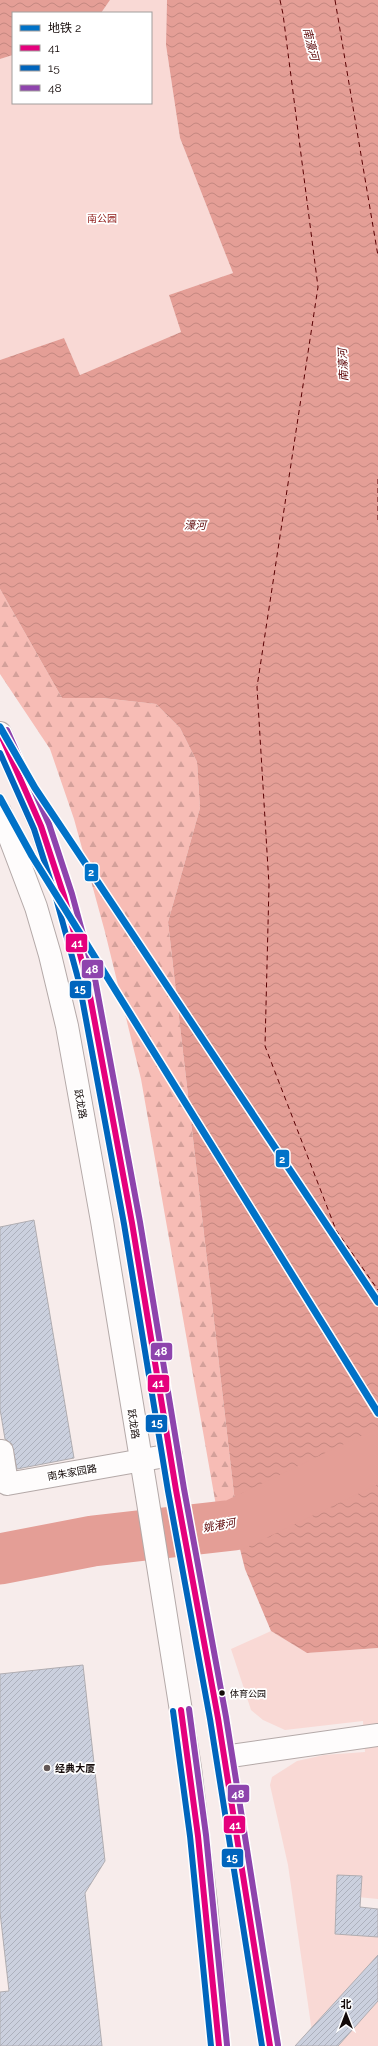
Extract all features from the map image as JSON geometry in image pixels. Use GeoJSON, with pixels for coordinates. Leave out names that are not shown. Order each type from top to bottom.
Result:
{"type":"FeatureCollection","features":[{"type":"Feature","properties":{"kind":"main road"},"geometry":{"type":"LineString","coordinates":[[0,733],[41,826],[64,896],[87,980],[133,1231],[176,1490],[224,1757],[270,2046]]}},
{"type":"Feature","properties":{"kind":"main road","name":"跃龙路"},"geometry":{"type":"LineString","coordinates":[[0,812],[36,907],[67,1026],[102,1221],[140,1459],[148,1496],[190,1768],[206,1904],[219,2046]]}},
{"type":"Feature","properties":{"kind":"main road","name":"南朱家园路"},"geometry":{"type":"LineString","coordinates":[[0,1451],[2,1451],[7,1484],[140,1459],[171,1455]]}},
{"type":"Feature","properties":{"kind":"main road"},"geometry":{"type":"LineString","coordinates":[[224,1757],[378,1735]]}},
{"type":"Feature","properties":{"kind":"green space","name":"南公园"},"geometry":{"type":"Polygon","coordinates":[[[110,0],[167,0],[166,45],[180,138],[233,273],[169,295],[181,332],[80,375],[64,338],[0,360],[0,59],[12,55],[12,104],[152,104],[152,12],[102,12],[110,0]]]}},
{"type":"Feature","properties":{"kind":"green space"},"geometry":{"type":"Polygon","coordinates":[[[0,589],[62,698],[102,698],[156,704],[180,728],[197,762],[200,808],[168,922],[236,1511],[218,1517],[141,1079],[105,932],[74,819],[50,749],[0,674],[0,589]]]}},
{"type":"Feature","properties":{"kind":"green space","name":"体育公园"},"geometry":{"type":"Polygon","coordinates":[[[271,1631],[307,1653],[378,1648],[378,1899],[347,1896],[378,1927],[378,2046],[314,2046],[288,1865],[270,1785],[272,1777],[297,1761],[324,1755],[365,1752],[363,1721],[285,1730],[263,1720],[251,1710],[231,1649],[271,1631]]]}},
{"type":"Feature","properties":{"kind":"water"},"geometry":{"type":"Polygon","coordinates":[[[0,0],[110,0],[102,12],[12,12],[12,55],[0,59],[0,0]]]}},
{"type":"Feature","properties":{"kind":"water","name":"濠河"},"geometry":{"type":"Polygon","coordinates":[[[167,0],[378,0],[378,1648],[307,1653],[271,1631],[245,1569],[234,1525],[236,1511],[168,922],[200,808],[197,762],[180,728],[156,704],[102,698],[62,698],[0,589],[0,360],[64,338],[80,375],[181,332],[169,295],[233,273],[180,138],[166,45],[167,0]]]}},
{"type":"Feature","properties":{"kind":"water"},"geometry":{"type":"Polygon","coordinates":[[[114,1516],[0,1567],[0,1546],[114,1516]]]}},
{"type":"Feature","properties":{"kind":"building"},"geometry":{"type":"Polygon","coordinates":[[[34,1220],[74,1458],[17,1469],[12,1444],[5,1439],[0,1409],[0,1227],[34,1220]]]}},
{"type":"Feature","properties":{"kind":"building","name":"经典大厦"},"geometry":{"type":"Polygon","coordinates":[[[83,1665],[105,1861],[85,1893],[102,2046],[0,2046],[0,1992],[9,1991],[0,1912],[0,1674],[83,1665]]]}},
{"type":"Feature","properties":{"kind":"building"},"geometry":{"type":"Polygon","coordinates":[[[337,1875],[362,1876],[360,1907],[378,1909],[378,1937],[335,1934],[337,1875]]]}},
{"type":"Feature","properties":{"kind":"building"},"geometry":{"type":"Polygon","coordinates":[[[378,1955],[378,2001],[338,2046],[295,2046],[378,1955]]]}},
{"type":"Feature","properties":{"kind":"waterway","name":"姚港河"},"geometry":{"type":"LineString","coordinates":[[0,1559],[93,1541],[234,1525],[378,1456]]}},
{"type":"Feature","properties":{"kind":"ferry route"},"geometry":{"type":"LineString","coordinates":[[280,0],[318,287],[257,687],[269,885],[265,1046],[336,1230],[378,1290]]}},
{"type":"Feature","properties":{"kind":"ferry route"},"geometry":{"type":"LineString","coordinates":[[335,0],[378,256]]}},
{"type":"Feature","properties":{"kind":"ferry route"},"geometry":{"type":"LineString","coordinates":[[378,479],[378,522]]}},
{"type":"Feature","properties":{"kind":"metro line","name":"2"},"geometry":{"type":"LineString","coordinates":[[0,727],[35,788],[378,1302]]}},
{"type":"Feature","properties":{"kind":"metro line","name":"2"},"geometry":{"type":"LineString","coordinates":[[0,798],[32,856],[378,1413]]}},
{"type":"Feature","properties":{"kind":"transit line","name":"48"},"geometry":{"type":"LineString","coordinates":[[7,730],[49,824],[72,894],[95,979],[140,1222],[184,1489],[226,1717],[278,2045]]}},
{"type":"Feature","properties":{"kind":"transit line","name":"41"},"geometry":{"type":"LineString","coordinates":[[0,733],[41,826],[64,896],[87,980],[132,1223],[176,1490],[218,1718],[270,2046]]}},
{"type":"Feature","properties":{"kind":"transit line","name":"15"},"geometry":{"type":"LineString","coordinates":[[0,753],[34,829],[56,898],[79,982],[124,1224],[168,1491],[210,1719],[262,2046]]}},
{"type":"Feature","properties":{"kind":"transit line","name":"48"},"geometry":{"type":"LineString","coordinates":[[189,1709],[206,1835],[227,2045]]}},
{"type":"Feature","properties":{"kind":"transit line","name":"41"},"geometry":{"type":"LineString","coordinates":[[181,1710],[198,1836],[219,2046]]}},
{"type":"Feature","properties":{"kind":"transit line","name":"15"},"geometry":{"type":"LineString","coordinates":[[173,1711],[190,1836],[211,2046]]}},
{"type":"Feature","properties":{"kind":"place","name":"体育公园"},"geometry":{"type":"Point","coordinates":[222,1693]}},
{"type":"Feature","properties":{"kind":"place","name":"经典大厦"},"geometry":{"type":"Point","coordinates":[47,1768]}},
{"type":"Feature","properties":{"kind":"water label","name":"南濠河"},"geometry":{"type":"Point","coordinates":[311,44]}},
{"type":"Feature","properties":{"kind":"water label","name":"南濠河"},"geometry":{"type":"Point","coordinates":[343,365]}}]}
